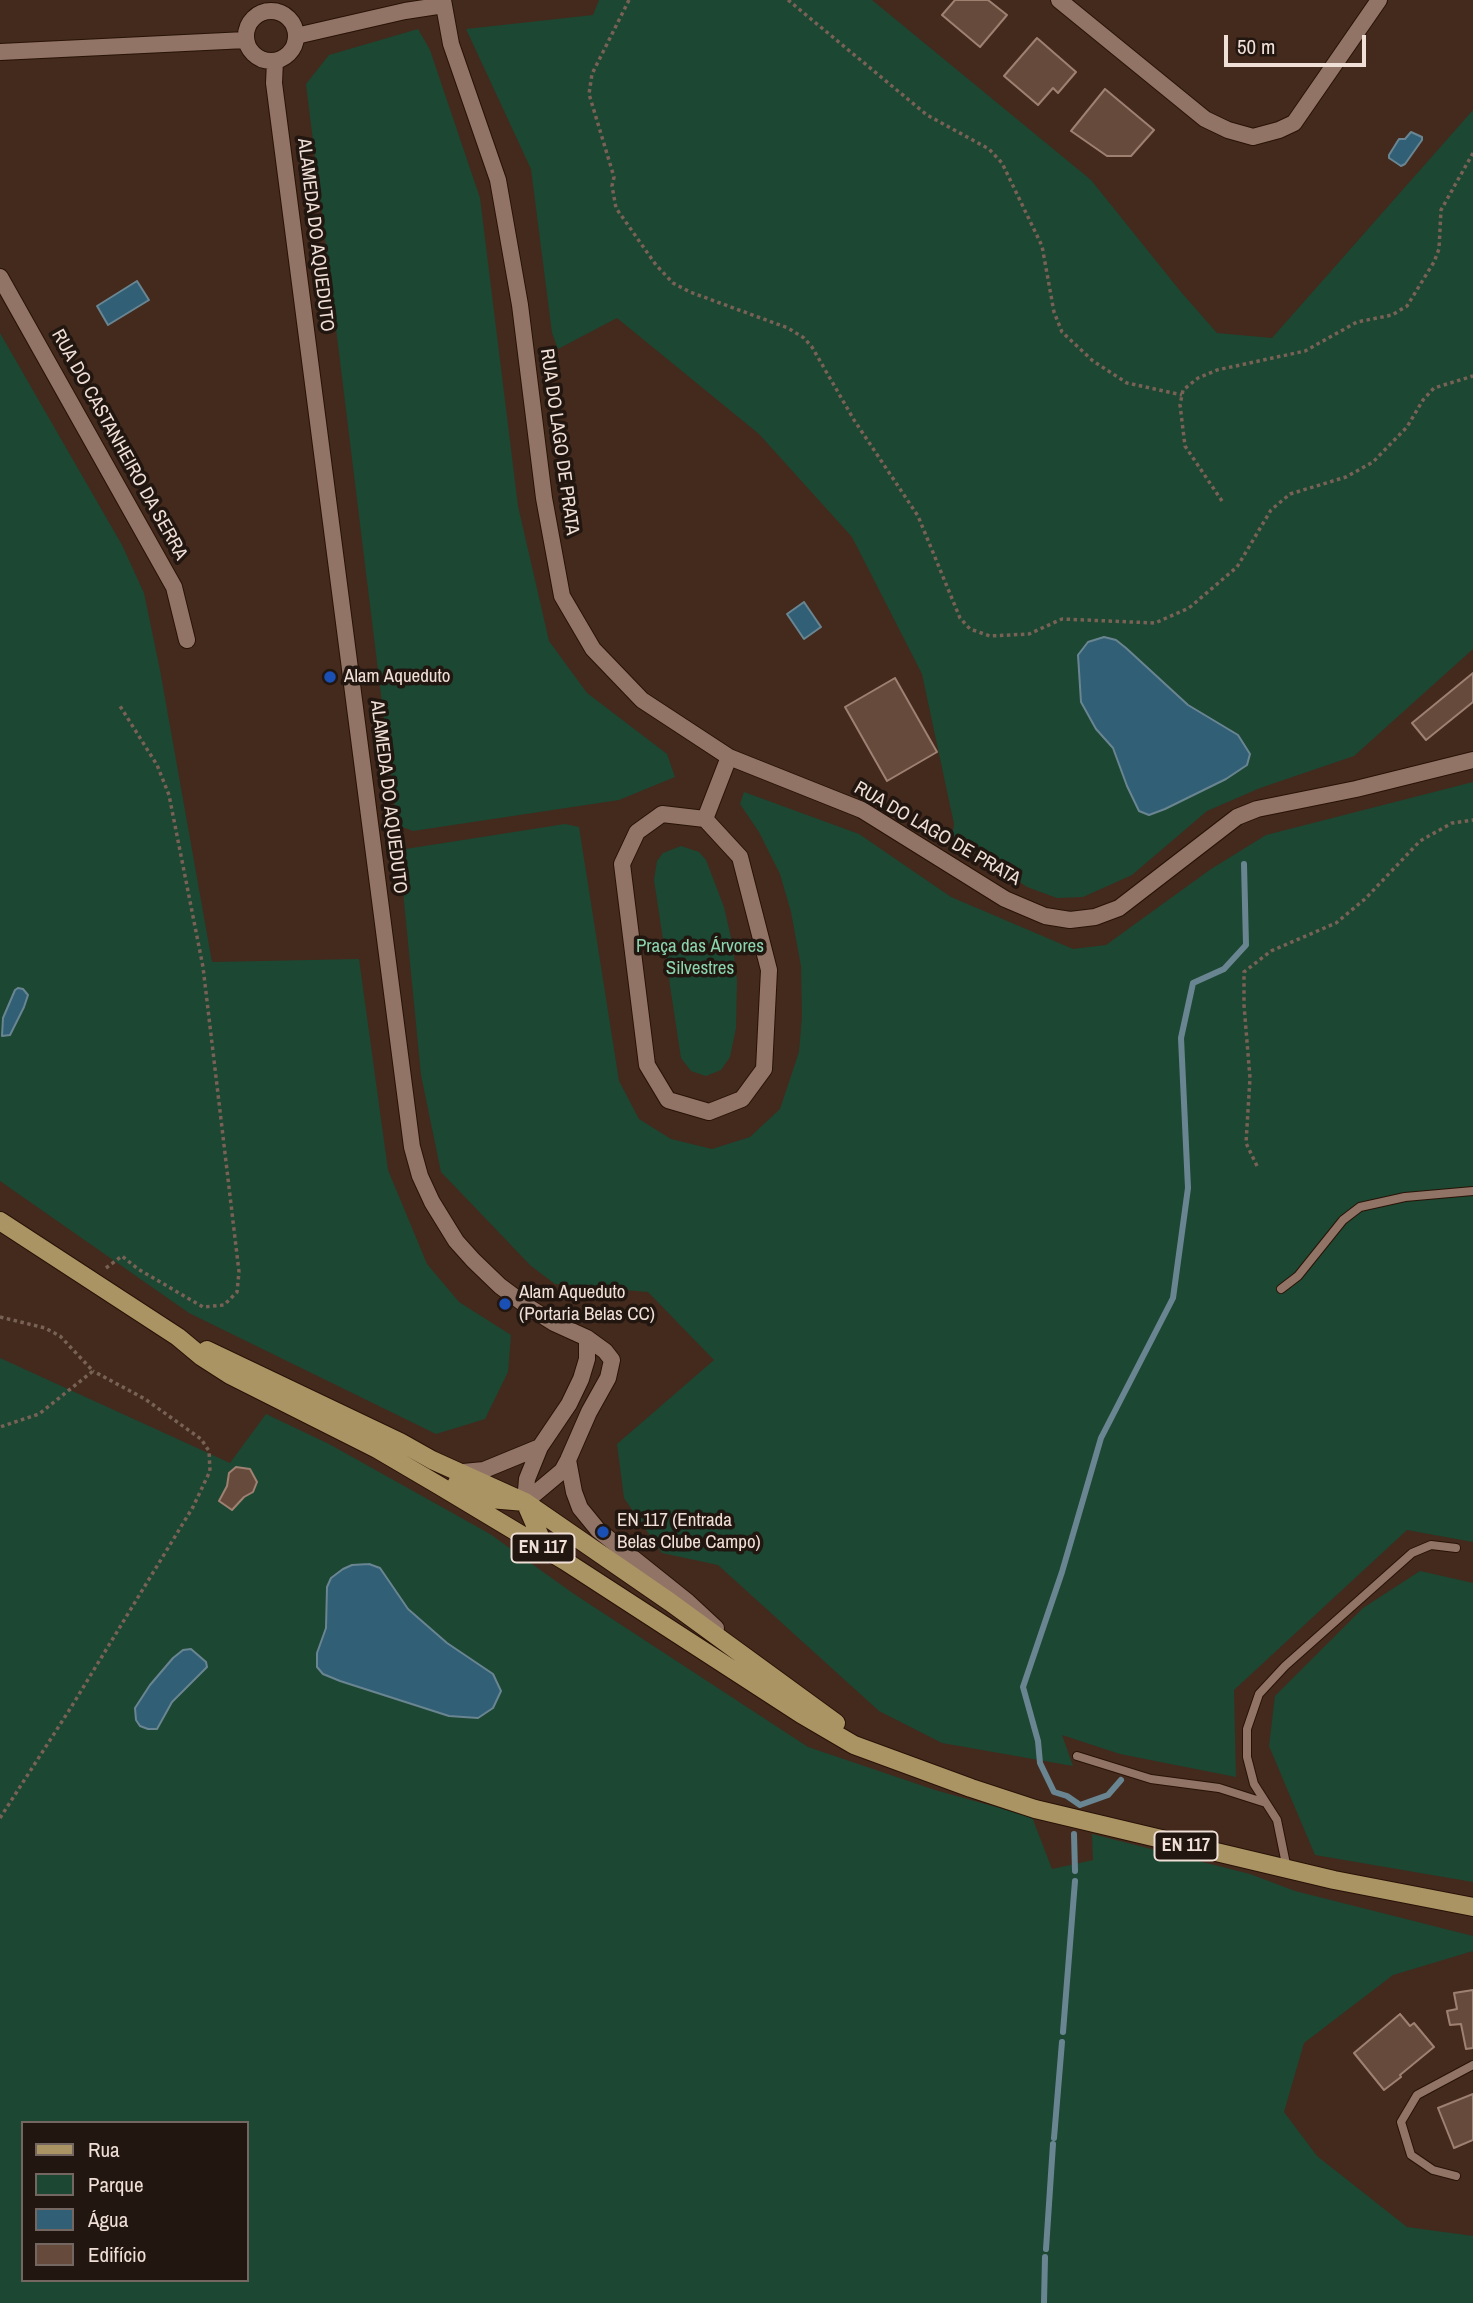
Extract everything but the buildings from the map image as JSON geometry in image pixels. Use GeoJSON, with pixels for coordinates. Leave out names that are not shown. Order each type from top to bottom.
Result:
{"type":"FeatureCollection","features":[{"type":"Feature","properties":{"kind":"main road","name":"EN 117"},"geometry":{"type":"LineString","coordinates":[[0,1221],[178,1337],[230,1375],[377,1449],[546,1550],[801,1714],[854,1745],[904,1765],[1035,1809],[1287,1869],[1473,1907]]}},
{"type":"Feature","properties":{"kind":"main road","name":"EN 117"},"geometry":{"type":"LineString","coordinates":[[178,1337],[255,1371],[432,1460],[525,1502],[849,1732],[904,1765]]}},
{"type":"Feature","properties":{"kind":"main road"},"geometry":{"type":"LineString","coordinates":[[377,1449],[450,1479],[490,1499],[525,1502],[546,1550]]}},
{"type":"Feature","properties":{"kind":"street"},"geometry":{"type":"LineString","coordinates":[[1059,0],[1205,119],[1228,130],[1253,137],[1294,123],[1379,0]]}},
{"type":"Feature","properties":{"kind":"street"},"geometry":{"type":"LineString","coordinates":[[296,36],[444,3]]}},
{"type":"Feature","properties":{"kind":"street","name":"RUA DO LAGO DE PRATA"},"geometry":{"type":"LineString","coordinates":[[444,3],[451,44],[498,180],[520,305],[544,498],[562,596],[593,649],[642,700],[729,757],[862,810],[1005,900],[1045,916],[1070,920],[1095,918],[1119,908],[1237,817],[1257,809],[1356,789],[1473,760]]}},
{"type":"Feature","properties":{"kind":"street"},"geometry":{"type":"LineString","coordinates":[[265,6],[283,15],[294,28],[296,36],[294,46],[289,52],[275,61],[254,55],[246,40],[251,20],[265,6]]}},
{"type":"Feature","properties":{"kind":"street"},"geometry":{"type":"LineString","coordinates":[[0,52],[246,40]]}},
{"type":"Feature","properties":{"kind":"street","name":"ALAMEDA DO AQUEDUTO"},"geometry":{"type":"LineString","coordinates":[[275,61],[274,83],[412,1147],[420,1176],[432,1202],[456,1241],[473,1260],[500,1286],[527,1306],[554,1323],[587,1338],[605,1351],[612,1360],[608,1378],[562,1471],[525,1502]]}},
{"type":"Feature","properties":{"kind":"street","name":"RUA DO CASTANHEIRO DA SERRA"},"geometry":{"type":"LineString","coordinates":[[0,276],[174,587],[187,640]]}},
{"type":"Feature","properties":{"kind":"street"},"geometry":{"type":"LineString","coordinates":[[705,819],[729,757]]}},
{"type":"Feature","properties":{"kind":"street"},"geometry":{"type":"LineString","coordinates":[[662,814],[705,819],[740,857],[769,970],[764,1069],[742,1099],[709,1112],[668,1100],[647,1065],[622,864],[637,832],[662,814]]}},
{"type":"Feature","properties":{"kind":"street"},"geometry":{"type":"LineString","coordinates":[[525,1502],[527,1479],[540,1447],[569,1404],[581,1379],[587,1359],[587,1338]]}},
{"type":"Feature","properties":{"kind":"street"},"geometry":{"type":"LineString","coordinates":[[463,1472],[484,1470],[540,1447]]}},
{"type":"Feature","properties":{"kind":"street"},"geometry":{"type":"LineString","coordinates":[[568,1460],[580,1508],[598,1530],[688,1602],[718,1629],[728,1644]]}},
{"type":"Feature","properties":{"kind":"lane"},"geometry":{"type":"LineString","coordinates":[[1281,1289],[1310,1265],[1343,1220],[1360,1207],[1405,1197],[1473,1191]]}},
{"type":"Feature","properties":{"kind":"lane"},"geometry":{"type":"LineString","coordinates":[[1287,1869],[1277,1820],[1254,1784],[1247,1758],[1247,1729],[1259,1694],[1285,1665],[1412,1553],[1431,1545],[1456,1548]]}},
{"type":"Feature","properties":{"kind":"lane"},"geometry":{"type":"LineString","coordinates":[[1077,1756],[1151,1779],[1219,1788],[1266,1803]]}},
{"type":"Feature","properties":{"kind":"lane"},"geometry":{"type":"LineString","coordinates":[[1456,2176],[1433,2170],[1411,2155],[1401,2122],[1417,2095],[1473,2065]]}},
{"type":"Feature","properties":{"kind":"path"},"geometry":{"type":"LineString","coordinates":[[629,0],[592,74],[589,94],[614,177],[612,187],[616,208],[656,265],[674,282],[690,292],[788,328],[812,347],[854,420],[918,516],[960,618],[970,629],[990,636],[1029,634],[1062,619],[1155,623],[1189,608],[1237,566],[1271,510],[1290,494],[1346,477],[1373,462],[1407,427],[1423,400],[1434,388],[1473,376]]}},
{"type":"Feature","properties":{"kind":"path"},"geometry":{"type":"LineString","coordinates":[[788,0],[927,115],[989,149],[1002,163],[1042,246],[1054,312],[1062,332],[1093,362],[1127,383],[1182,395]]}},
{"type":"Feature","properties":{"kind":"path"},"geometry":{"type":"LineString","coordinates":[[1222,501],[1185,446],[1180,405],[1183,390],[1198,378],[1217,370],[1305,351],[1357,322],[1392,315],[1407,306],[1434,262],[1439,249],[1441,210],[1473,153]]}},
{"type":"Feature","properties":{"kind":"path"},"geometry":{"type":"LineString","coordinates":[[91,1280],[121,1256],[203,1307],[224,1305],[237,1292],[239,1272],[203,967],[169,795],[157,765],[120,706]]}},
{"type":"Feature","properties":{"kind":"path"},"geometry":{"type":"LineString","coordinates":[[1257,1166],[1247,1143],[1250,1078],[1244,972],[1271,951],[1336,923],[1365,899],[1420,841],[1452,823],[1473,820]]}},
{"type":"Feature","properties":{"kind":"path"},"geometry":{"type":"LineString","coordinates":[[0,1317],[45,1328],[60,1336],[93,1371],[145,1399],[201,1439],[209,1451],[210,1471],[193,1507],[0,1818]]}},
{"type":"Feature","properties":{"kind":"path"},"geometry":{"type":"LineString","coordinates":[[0,1427],[39,1414],[93,1371]]}},
{"type":"Feature","properties":{"kind":"green space"},"geometry":{"type":"Polygon","coordinates":[[[599,0],[872,0],[1091,180],[1217,333],[1272,338],[1473,110],[1473,649],[1354,756],[1260,788],[1207,811],[1132,875],[1083,897],[1057,898],[1027,887],[952,836],[954,824],[922,674],[852,537],[759,434],[617,318],[558,349],[552,333],[531,169],[466,29],[593,15],[599,0]]]}},
{"type":"Feature","properties":{"kind":"green space"},"geometry":{"type":"Polygon","coordinates":[[[418,29],[430,50],[480,198],[518,506],[549,641],[587,693],[667,754],[675,777],[619,800],[413,831],[397,825],[306,84],[329,55],[418,29]]]}},
{"type":"Feature","properties":{"kind":"green space"},"geometry":{"type":"Polygon","coordinates":[[[0,333],[122,545],[144,593],[212,962],[359,959],[388,1170],[427,1264],[459,1302],[511,1335],[508,1372],[485,1419],[436,1434],[189,1313],[0,1181],[0,333]]]}},
{"type":"Feature","properties":{"kind":"green space"},"geometry":{"type":"Polygon","coordinates":[[[1473,782],[1473,1542],[1407,1530],[1234,1690],[1236,1777],[1120,1754],[1062,1735],[1073,1766],[942,1743],[879,1711],[718,1565],[662,1553],[624,1498],[617,1444],[714,1360],[648,1292],[555,1284],[531,1266],[441,1172],[421,1075],[399,850],[565,824],[579,827],[619,1081],[639,1119],[671,1139],[712,1149],[750,1137],[780,1109],[799,1052],[802,1016],[801,966],[791,912],[780,874],[759,832],[740,804],[744,792],[859,834],[951,897],[1073,949],[1106,945],[1211,869],[1266,835],[1473,782]]]}},
{"type":"Feature","properties":{"kind":"green space","name":"Praça das Árvores Silvestres"},"geometry":{"type":"Polygon","coordinates":[[[681,846],[699,852],[706,860],[724,907],[737,980],[736,1028],[730,1057],[721,1070],[706,1076],[691,1071],[681,1058],[654,880],[657,861],[663,853],[681,846]]]}},
{"type":"Feature","properties":{"kind":"green space"},"geometry":{"type":"Polygon","coordinates":[[[0,1358],[230,1463],[266,1414],[329,1444],[490,1534],[574,1594],[808,1747],[935,1790],[1032,1817],[1052,1869],[1093,1860],[1092,1834],[1250,1874],[1295,1891],[1473,1936],[1473,1951],[1393,1975],[1304,2043],[1284,2112],[1317,2156],[1407,2227],[1473,2236],[1473,2303],[0,2303],[0,1358]]]}},
{"type":"Feature","properties":{"kind":"green space"},"geometry":{"type":"Polygon","coordinates":[[[1420,1571],[1473,1583],[1473,1882],[1315,1855],[1269,1746],[1275,1696],[1363,1608],[1420,1571]]]}},
{"type":"Feature","properties":{"kind":"water"},"geometry":{"type":"Polygon","coordinates":[[[1411,132],[1422,137],[1422,140],[1401,166],[1389,158],[1389,155],[1399,139],[1405,139],[1411,132]]]}},
{"type":"Feature","properties":{"kind":"water"},"geometry":{"type":"Polygon","coordinates":[[[137,281],[149,300],[108,325],[97,306],[137,281]]]}},
{"type":"Feature","properties":{"kind":"water"},"geometry":{"type":"Polygon","coordinates":[[[804,602],[821,627],[804,639],[787,614],[804,602]]]}},
{"type":"Feature","properties":{"kind":"water"},"geometry":{"type":"Polygon","coordinates":[[[1104,637],[1116,640],[1126,648],[1188,705],[1238,735],[1250,754],[1247,765],[1226,779],[1165,809],[1149,815],[1139,811],[1113,748],[1096,729],[1081,702],[1078,655],[1088,642],[1104,637]]]}},
{"type":"Feature","properties":{"kind":"water"},"geometry":{"type":"Polygon","coordinates":[[[18,988],[28,995],[24,1007],[10,1035],[2,1036],[3,1018],[18,988]]]}},
{"type":"Feature","properties":{"kind":"water"},"geometry":{"type":"Polygon","coordinates":[[[369,1564],[380,1568],[408,1609],[447,1643],[493,1674],[501,1691],[493,1708],[478,1718],[449,1716],[323,1674],[317,1667],[317,1653],[326,1628],[327,1587],[331,1578],[343,1569],[352,1565],[369,1564]]]}},
{"type":"Feature","properties":{"kind":"water"},"geometry":{"type":"Polygon","coordinates":[[[191,1649],[206,1662],[207,1667],[172,1702],[157,1729],[140,1726],[136,1720],[135,1708],[150,1685],[173,1658],[183,1650],[191,1649]]]}},
{"type":"Feature","properties":{"kind":"waterway"},"geometry":{"type":"LineString","coordinates":[[1121,1780],[1108,1795],[1080,1805],[1067,1796],[1054,1792],[1040,1763],[1038,1741],[1023,1687],[1062,1572],[1101,1438],[1173,1298],[1188,1188],[1181,1038],[1193,983],[1224,969],[1246,945],[1244,864]]}},
{"type":"Feature","properties":{"kind":"waterway"},"geometry":{"type":"LineString","coordinates":[[1074,1834],[1075,1871]]}},
{"type":"Feature","properties":{"kind":"waterway"},"geometry":{"type":"LineString","coordinates":[[1063,2032],[1075,1881]]}},
{"type":"Feature","properties":{"kind":"waterway"},"geometry":{"type":"LineString","coordinates":[[1054,2138],[1062,2042]]}},
{"type":"Feature","properties":{"kind":"waterway"},"geometry":{"type":"LineString","coordinates":[[1046,2249],[1053,2144]]}},
{"type":"Feature","properties":{"kind":"waterway"},"geometry":{"type":"LineString","coordinates":[[1044,2303],[1045,2257]]}},
{"type":"Feature","properties":{"kind":"place","name":"Alam Aqueduto"},"geometry":{"type":"Point","coordinates":[330,677]}},
{"type":"Feature","properties":{"kind":"place","name":"Alam Aqueduto (Portaria Belas CC)"},"geometry":{"type":"Point","coordinates":[505,1304]}},
{"type":"Feature","properties":{"kind":"place","name":"EN 117 (Entrada Belas Clube Campo)"},"geometry":{"type":"Point","coordinates":[603,1532]}}]}
